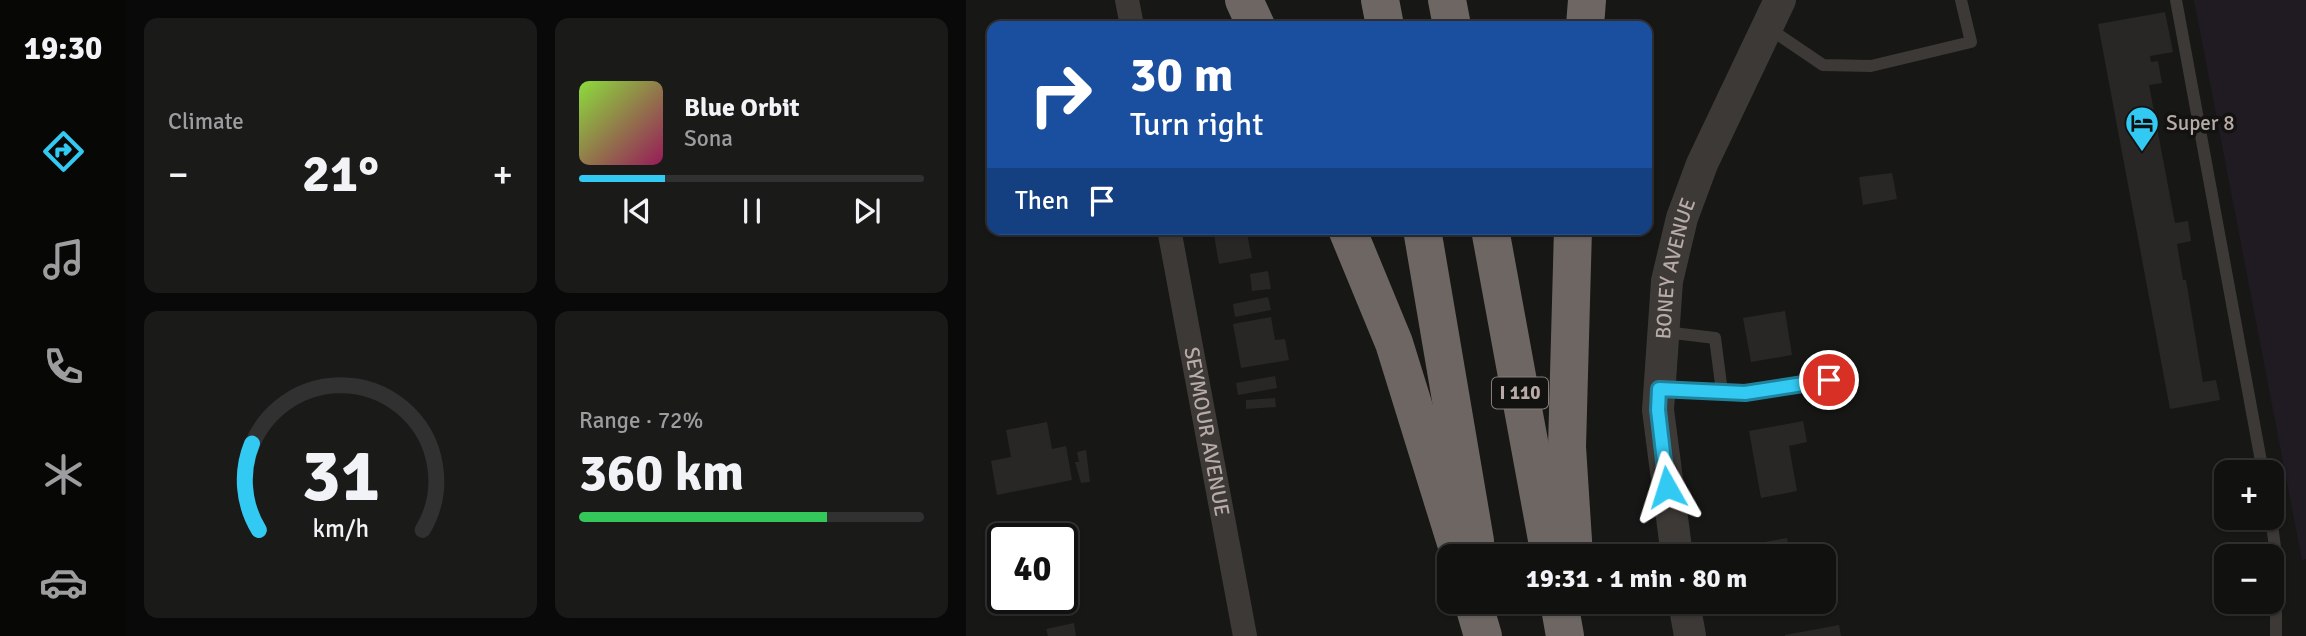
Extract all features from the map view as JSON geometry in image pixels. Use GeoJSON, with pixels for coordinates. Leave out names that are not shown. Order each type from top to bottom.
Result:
{"type":"FeatureCollection","features":[{"type":"Feature","properties":{"kind":"highway"},"geometry":{"type":"LineString","coordinates":[[1244,0],[1254,21]]}},
{"type":"Feature","properties":{"kind":"highway"},"geometry":{"type":"LineString","coordinates":[[1380,0],[1384,21]]}},
{"type":"Feature","properties":{"kind":"highway"},"geometry":{"type":"LineString","coordinates":[[1447,0],[1451,21]]}},
{"type":"Feature","properties":{"kind":"highway"},"geometry":{"type":"LineString","coordinates":[[1585,21],[1587,0]]}},
{"type":"Feature","properties":{"kind":"highway"},"geometry":{"type":"LineString","coordinates":[[1349,235],[1394,343],[1456,544]]}},
{"type":"Feature","properties":{"kind":"highway"},"geometry":{"type":"LineString","coordinates":[[1423,235],[1465,465],[1476,544]]}},
{"type":"Feature","properties":{"kind":"highway","name":"I 110"},"geometry":{"type":"LineString","coordinates":[[1491,235],[1548,544]]}},
{"type":"Feature","properties":{"kind":"highway"},"geometry":{"type":"LineString","coordinates":[[1573,235],[1567,421],[1573,544]]}},
{"type":"Feature","properties":{"kind":"highway"},"geometry":{"type":"LineString","coordinates":[[1477,614],[1483,636]]}},
{"type":"Feature","properties":{"kind":"highway"},"geometry":{"type":"LineString","coordinates":[[1486,614],[1489,636]]}},
{"type":"Feature","properties":{"kind":"highway"},"geometry":{"type":"LineString","coordinates":[[1561,614],[1565,636]]}},
{"type":"Feature","properties":{"kind":"highway"},"geometry":{"type":"LineString","coordinates":[[1578,614],[1579,636]]}},
{"type":"Feature","properties":{"kind":"street"},"geometry":{"type":"LineString","coordinates":[[1127,0],[1131,21]]}},
{"type":"Feature","properties":{"kind":"street","name":"BONEY AVENUE"},"geometry":{"type":"LineString","coordinates":[[1675,544],[1658,410],[1667,281],[1682,218],[1702,164],[1773,13]]}},
{"type":"Feature","properties":{"kind":"street","name":"SEYMOUR AVENUE"},"geometry":{"type":"LineString","coordinates":[[1171,235],[1245,636]]}},
{"type":"Feature","properties":{"kind":"street"},"geometry":{"type":"LineString","coordinates":[[1686,614],[1690,636]]}},
{"type":"Feature","properties":{"kind":"lane"},"geometry":{"type":"LineString","coordinates":[[1773,13],[1823,65],[1871,66],[1971,42],[1961,0]]}},
{"type":"Feature","properties":{"kind":"lane"},"geometry":{"type":"LineString","coordinates":[[2176,0],[2261,460]]}},
{"type":"Feature","properties":{"kind":"lane"},"geometry":{"type":"LineString","coordinates":[[1664,332],[1715,338],[1723,392]]}},
{"type":"Feature","properties":{"kind":"lane"},"geometry":{"type":"LineString","coordinates":[[1659,389],[1745,393],[1829,380]]}},
{"type":"Feature","properties":{"kind":"lane"},"geometry":{"type":"LineString","coordinates":[[2273,530],[2276,554],[2276,636]]}},
{"type":"Feature","properties":{"kind":"shaded area"},"geometry":{"type":"Polygon","coordinates":[[[2194,0],[2306,0],[2306,559],[2302,560],[2194,0]]]}},
{"type":"Feature","properties":{"kind":"building","name":"Super 8"},"geometry":{"type":"Polygon","coordinates":[[[2165,12],[2173,52],[2150,56],[2151,62],[2158,61],[2162,83],[2149,85],[2175,223],[2188,221],[2191,241],[2177,244],[2183,280],[2186,280],[2203,382],[2216,380],[2220,400],[2170,409],[2098,24],[2165,12]]]}},
{"type":"Feature","properties":{"kind":"building"},"geometry":{"type":"Polygon","coordinates":[[[1892,173],[1897,199],[1863,205],[1859,177],[1892,173]]]}},
{"type":"Feature","properties":{"kind":"building"},"geometry":{"type":"Polygon","coordinates":[[[1214,235],[1247,235],[1252,258],[1219,264],[1214,235]]]}},
{"type":"Feature","properties":{"kind":"building"},"geometry":{"type":"Polygon","coordinates":[[[1268,271],[1271,289],[1252,291],[1250,274],[1268,271]]]}},
{"type":"Feature","properties":{"kind":"building"},"geometry":{"type":"Polygon","coordinates":[[[1268,297],[1271,310],[1235,317],[1233,304],[1268,297]]]}},
{"type":"Feature","properties":{"kind":"building"},"geometry":{"type":"Polygon","coordinates":[[[1785,311],[1792,355],[1751,362],[1743,318],[1785,311]]]}},
{"type":"Feature","properties":{"kind":"building"},"geometry":{"type":"Polygon","coordinates":[[[1271,317],[1275,340],[1285,339],[1289,360],[1241,368],[1233,324],[1271,317]]]}},
{"type":"Feature","properties":{"kind":"building"},"geometry":{"type":"Polygon","coordinates":[[[1275,376],[1277,388],[1238,395],[1236,383],[1275,376]]]}},
{"type":"Feature","properties":{"kind":"building"},"geometry":{"type":"Polygon","coordinates":[[[1275,398],[1276,407],[1246,409],[1246,400],[1275,398]]]}},
{"type":"Feature","properties":{"kind":"building"},"geometry":{"type":"Polygon","coordinates":[[[1803,421],[1807,442],[1789,446],[1797,491],[1761,498],[1749,431],[1803,421]]]}},
{"type":"Feature","properties":{"kind":"building"},"geometry":{"type":"Polygon","coordinates":[[[1047,422],[1052,449],[1066,446],[1072,480],[997,495],[991,461],[1011,457],[1006,430],[1047,422]]]}},
{"type":"Feature","properties":{"kind":"building"},"geometry":{"type":"Polygon","coordinates":[[[1086,450],[1090,482],[1081,483],[1075,462],[1079,462],[1077,452],[1086,450]]]}},
{"type":"Feature","properties":{"kind":"building"},"geometry":{"type":"Polygon","coordinates":[[[1787,538],[1788,544],[1754,544],[1787,538]]]}},
{"type":"Feature","properties":{"kind":"building"},"geometry":{"type":"Polygon","coordinates":[[[1074,623],[1076,636],[1048,636],[1046,629],[1074,623]]]}},
{"type":"Feature","properties":{"kind":"building"},"geometry":{"type":"Polygon","coordinates":[[[1839,625],[1841,636],[1785,636],[1785,635],[1839,625]]]}},
{"type":"Feature","properties":{"kind":"place","name":"Super 8"},"geometry":{"type":"Point","coordinates":[2142,153]}},
{"type":"Feature","properties":{"kind":"route"},"geometry":{"type":"LineString","coordinates":[[1667,487],[1658,410],[1659,389],[1745,393],[1829,380]]}}]}
